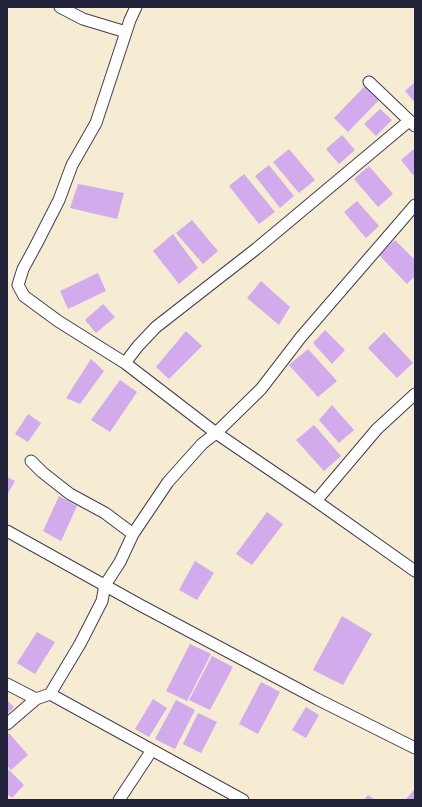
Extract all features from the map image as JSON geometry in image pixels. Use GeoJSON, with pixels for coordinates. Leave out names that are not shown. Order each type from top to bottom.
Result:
{"type":"FeatureCollection","features":[{"type":"Feature","properties":{"kind":"street"},"geometry":{"type":"LineString","coordinates":[[60,7],[83,19],[126,32]]}},
{"type":"Feature","properties":{"kind":"street"},"geometry":{"type":"LineString","coordinates":[[136,7],[126,32],[96,123],[72,165],[59,200],[23,269],[18,285],[24,296],[58,321],[124,363],[216,434],[415,570]]}},
{"type":"Feature","properties":{"kind":"street"},"geometry":{"type":"LineString","coordinates":[[124,363],[156,328],[412,123],[369,82]]}},
{"type":"Feature","properties":{"kind":"street"},"geometry":{"type":"LineString","coordinates":[[7,724],[36,699],[50,694],[80,644],[102,601],[105,585],[120,562],[133,534],[168,482],[202,444],[216,434],[261,389],[301,336],[415,205]]}},
{"type":"Feature","properties":{"kind":"street"},"geometry":{"type":"LineString","coordinates":[[316,501],[377,429],[415,394]]}},
{"type":"Feature","properties":{"kind":"street"},"geometry":{"type":"LineString","coordinates":[[31,461],[42,472],[70,494],[105,513],[133,534]]}},
{"type":"Feature","properties":{"kind":"street"},"geometry":{"type":"LineString","coordinates":[[7,532],[317,699],[415,748]]}},
{"type":"Feature","properties":{"kind":"street"},"geometry":{"type":"LineString","coordinates":[[7,684],[36,699]]}},
{"type":"Feature","properties":{"kind":"street"},"geometry":{"type":"LineString","coordinates":[[50,694],[243,800]]}},
{"type":"Feature","properties":{"kind":"street"},"geometry":{"type":"LineString","coordinates":[[120,800],[152,750]]}},
{"type":"Feature","properties":{"kind":"building"},"geometry":{"type":"Polygon","coordinates":[[[415,82],[415,103],[405,91],[415,82]]]}},
{"type":"Feature","properties":{"kind":"building"},"geometry":{"type":"Polygon","coordinates":[[[365,86],[379,100],[348,132],[334,118],[365,86]]]}},
{"type":"Feature","properties":{"kind":"building"},"geometry":{"type":"Polygon","coordinates":[[[380,109],[392,120],[376,136],[364,124],[380,109]]]}},
{"type":"Feature","properties":{"kind":"building"},"geometry":{"type":"Polygon","coordinates":[[[342,135],[355,150],[339,164],[326,149],[342,135]]]}},
{"type":"Feature","properties":{"kind":"building"},"geometry":{"type":"Polygon","coordinates":[[[415,148],[415,174],[413,175],[401,160],[415,148]]]}},
{"type":"Feature","properties":{"kind":"building"},"geometry":{"type":"Polygon","coordinates":[[[289,149],[315,180],[299,193],[273,162],[289,149]]]}},
{"type":"Feature","properties":{"kind":"building"},"geometry":{"type":"Polygon","coordinates":[[[269,165],[294,196],[280,208],[255,176],[269,165]]]}},
{"type":"Feature","properties":{"kind":"building"},"geometry":{"type":"Polygon","coordinates":[[[369,166],[393,194],[378,207],[354,179],[369,166]]]}},
{"type":"Feature","properties":{"kind":"building"},"geometry":{"type":"Polygon","coordinates":[[[244,174],[275,212],[259,224],[229,186],[244,174]]]}},
{"type":"Feature","properties":{"kind":"building"},"geometry":{"type":"Polygon","coordinates":[[[78,184],[124,193],[117,219],[70,208],[78,184]]]}},
{"type":"Feature","properties":{"kind":"building"},"geometry":{"type":"Polygon","coordinates":[[[357,201],[379,226],[366,238],[344,212],[357,201]]]}},
{"type":"Feature","properties":{"kind":"building"},"geometry":{"type":"Polygon","coordinates":[[[192,220],[218,251],[203,264],[176,233],[192,220]]]}},
{"type":"Feature","properties":{"kind":"building"},"geometry":{"type":"Polygon","coordinates":[[[173,234],[198,268],[179,284],[153,251],[173,234]]]}},
{"type":"Feature","properties":{"kind":"building"},"geometry":{"type":"Polygon","coordinates":[[[395,240],[415,260],[415,276],[407,284],[379,255],[395,240]]]}},
{"type":"Feature","properties":{"kind":"building"},"geometry":{"type":"Polygon","coordinates":[[[98,273],[106,291],[68,309],[60,291],[98,273]]]}},
{"type":"Feature","properties":{"kind":"building"},"geometry":{"type":"Polygon","coordinates":[[[261,281],[290,307],[279,325],[247,298],[261,281]]]}},
{"type":"Feature","properties":{"kind":"building"},"geometry":{"type":"Polygon","coordinates":[[[103,304],[115,317],[96,333],[85,320],[103,304]]]}},
{"type":"Feature","properties":{"kind":"building"},"geometry":{"type":"Polygon","coordinates":[[[325,330],[345,350],[332,364],[313,343],[325,330]]]}},
{"type":"Feature","properties":{"kind":"building"},"geometry":{"type":"Polygon","coordinates":[[[186,331],[202,346],[169,379],[156,367],[186,331]]]}},
{"type":"Feature","properties":{"kind":"building"},"geometry":{"type":"Polygon","coordinates":[[[384,332],[413,363],[397,378],[368,348],[384,332]]]}},
{"type":"Feature","properties":{"kind":"building"},"geometry":{"type":"Polygon","coordinates":[[[308,349],[337,381],[318,397],[289,365],[308,349]]]}},
{"type":"Feature","properties":{"kind":"building"},"geometry":{"type":"Polygon","coordinates":[[[91,359],[104,371],[80,404],[66,398],[91,359]]]}},
{"type":"Feature","properties":{"kind":"building"},"geometry":{"type":"Polygon","coordinates":[[[120,380],[137,392],[110,432],[91,420],[120,380]]]}},
{"type":"Feature","properties":{"kind":"building"},"geometry":{"type":"Polygon","coordinates":[[[332,405],[354,430],[339,443],[319,420],[332,405]]]}},
{"type":"Feature","properties":{"kind":"building"},"geometry":{"type":"Polygon","coordinates":[[[28,414],[41,423],[28,442],[15,434],[28,414]]]}},
{"type":"Feature","properties":{"kind":"building"},"geometry":{"type":"Polygon","coordinates":[[[314,425],[341,456],[324,471],[296,440],[314,425]]]}},
{"type":"Feature","properties":{"kind":"building"},"geometry":{"type":"Polygon","coordinates":[[[7,477],[15,481],[7,495],[7,477]]]}},
{"type":"Feature","properties":{"kind":"building"},"geometry":{"type":"Polygon","coordinates":[[[59,496],[77,506],[61,541],[43,531],[59,496]]]}},
{"type":"Feature","properties":{"kind":"building"},"geometry":{"type":"Polygon","coordinates":[[[267,512],[283,524],[252,565],[236,554],[267,512]]]}},
{"type":"Feature","properties":{"kind":"building"},"geometry":{"type":"Polygon","coordinates":[[[195,561],[214,573],[197,600],[179,590],[195,561]]]}},
{"type":"Feature","properties":{"kind":"building"},"geometry":{"type":"Polygon","coordinates":[[[342,616],[372,634],[343,685],[313,670],[342,616]]]}},
{"type":"Feature","properties":{"kind":"building"},"geometry":{"type":"Polygon","coordinates":[[[37,632],[55,642],[35,674],[17,663],[37,632]]]}},
{"type":"Feature","properties":{"kind":"building"},"geometry":{"type":"Polygon","coordinates":[[[190,644],[211,654],[187,701],[166,691],[190,644]]]}},
{"type":"Feature","properties":{"kind":"building"},"geometry":{"type":"Polygon","coordinates":[[[212,656],[233,667],[210,710],[189,700],[212,656]]]}},
{"type":"Feature","properties":{"kind":"building"},"geometry":{"type":"Polygon","coordinates":[[[261,682],[280,692],[258,734],[239,724],[261,682]]]}},
{"type":"Feature","properties":{"kind":"building"},"geometry":{"type":"Polygon","coordinates":[[[153,699],[167,708],[149,737],[135,729],[153,699]]]}},
{"type":"Feature","properties":{"kind":"building"},"geometry":{"type":"Polygon","coordinates":[[[7,700],[14,707],[7,714],[7,700]]]}},
{"type":"Feature","properties":{"kind":"building"},"geometry":{"type":"Polygon","coordinates":[[[176,700],[195,710],[175,749],[155,739],[176,700]]]}},
{"type":"Feature","properties":{"kind":"building"},"geometry":{"type":"Polygon","coordinates":[[[306,707],[319,715],[306,738],[292,730],[306,707]]]}},
{"type":"Feature","properties":{"kind":"building"},"geometry":{"type":"Polygon","coordinates":[[[198,713],[217,722],[201,753],[183,744],[198,713]]]}},
{"type":"Feature","properties":{"kind":"building"},"geometry":{"type":"Polygon","coordinates":[[[9,733],[28,755],[11,770],[7,765],[7,735],[9,733]]]}},
{"type":"Feature","properties":{"kind":"building"},"geometry":{"type":"Polygon","coordinates":[[[7,768],[24,785],[12,798],[7,794],[7,768]]]}},
{"type":"Feature","properties":{"kind":"building"},"geometry":{"type":"Polygon","coordinates":[[[415,789],[415,800],[405,800],[415,789]]]}},
{"type":"Feature","properties":{"kind":"building"},"geometry":{"type":"Polygon","coordinates":[[[368,795],[375,800],[364,800],[368,795]]]}}]}
